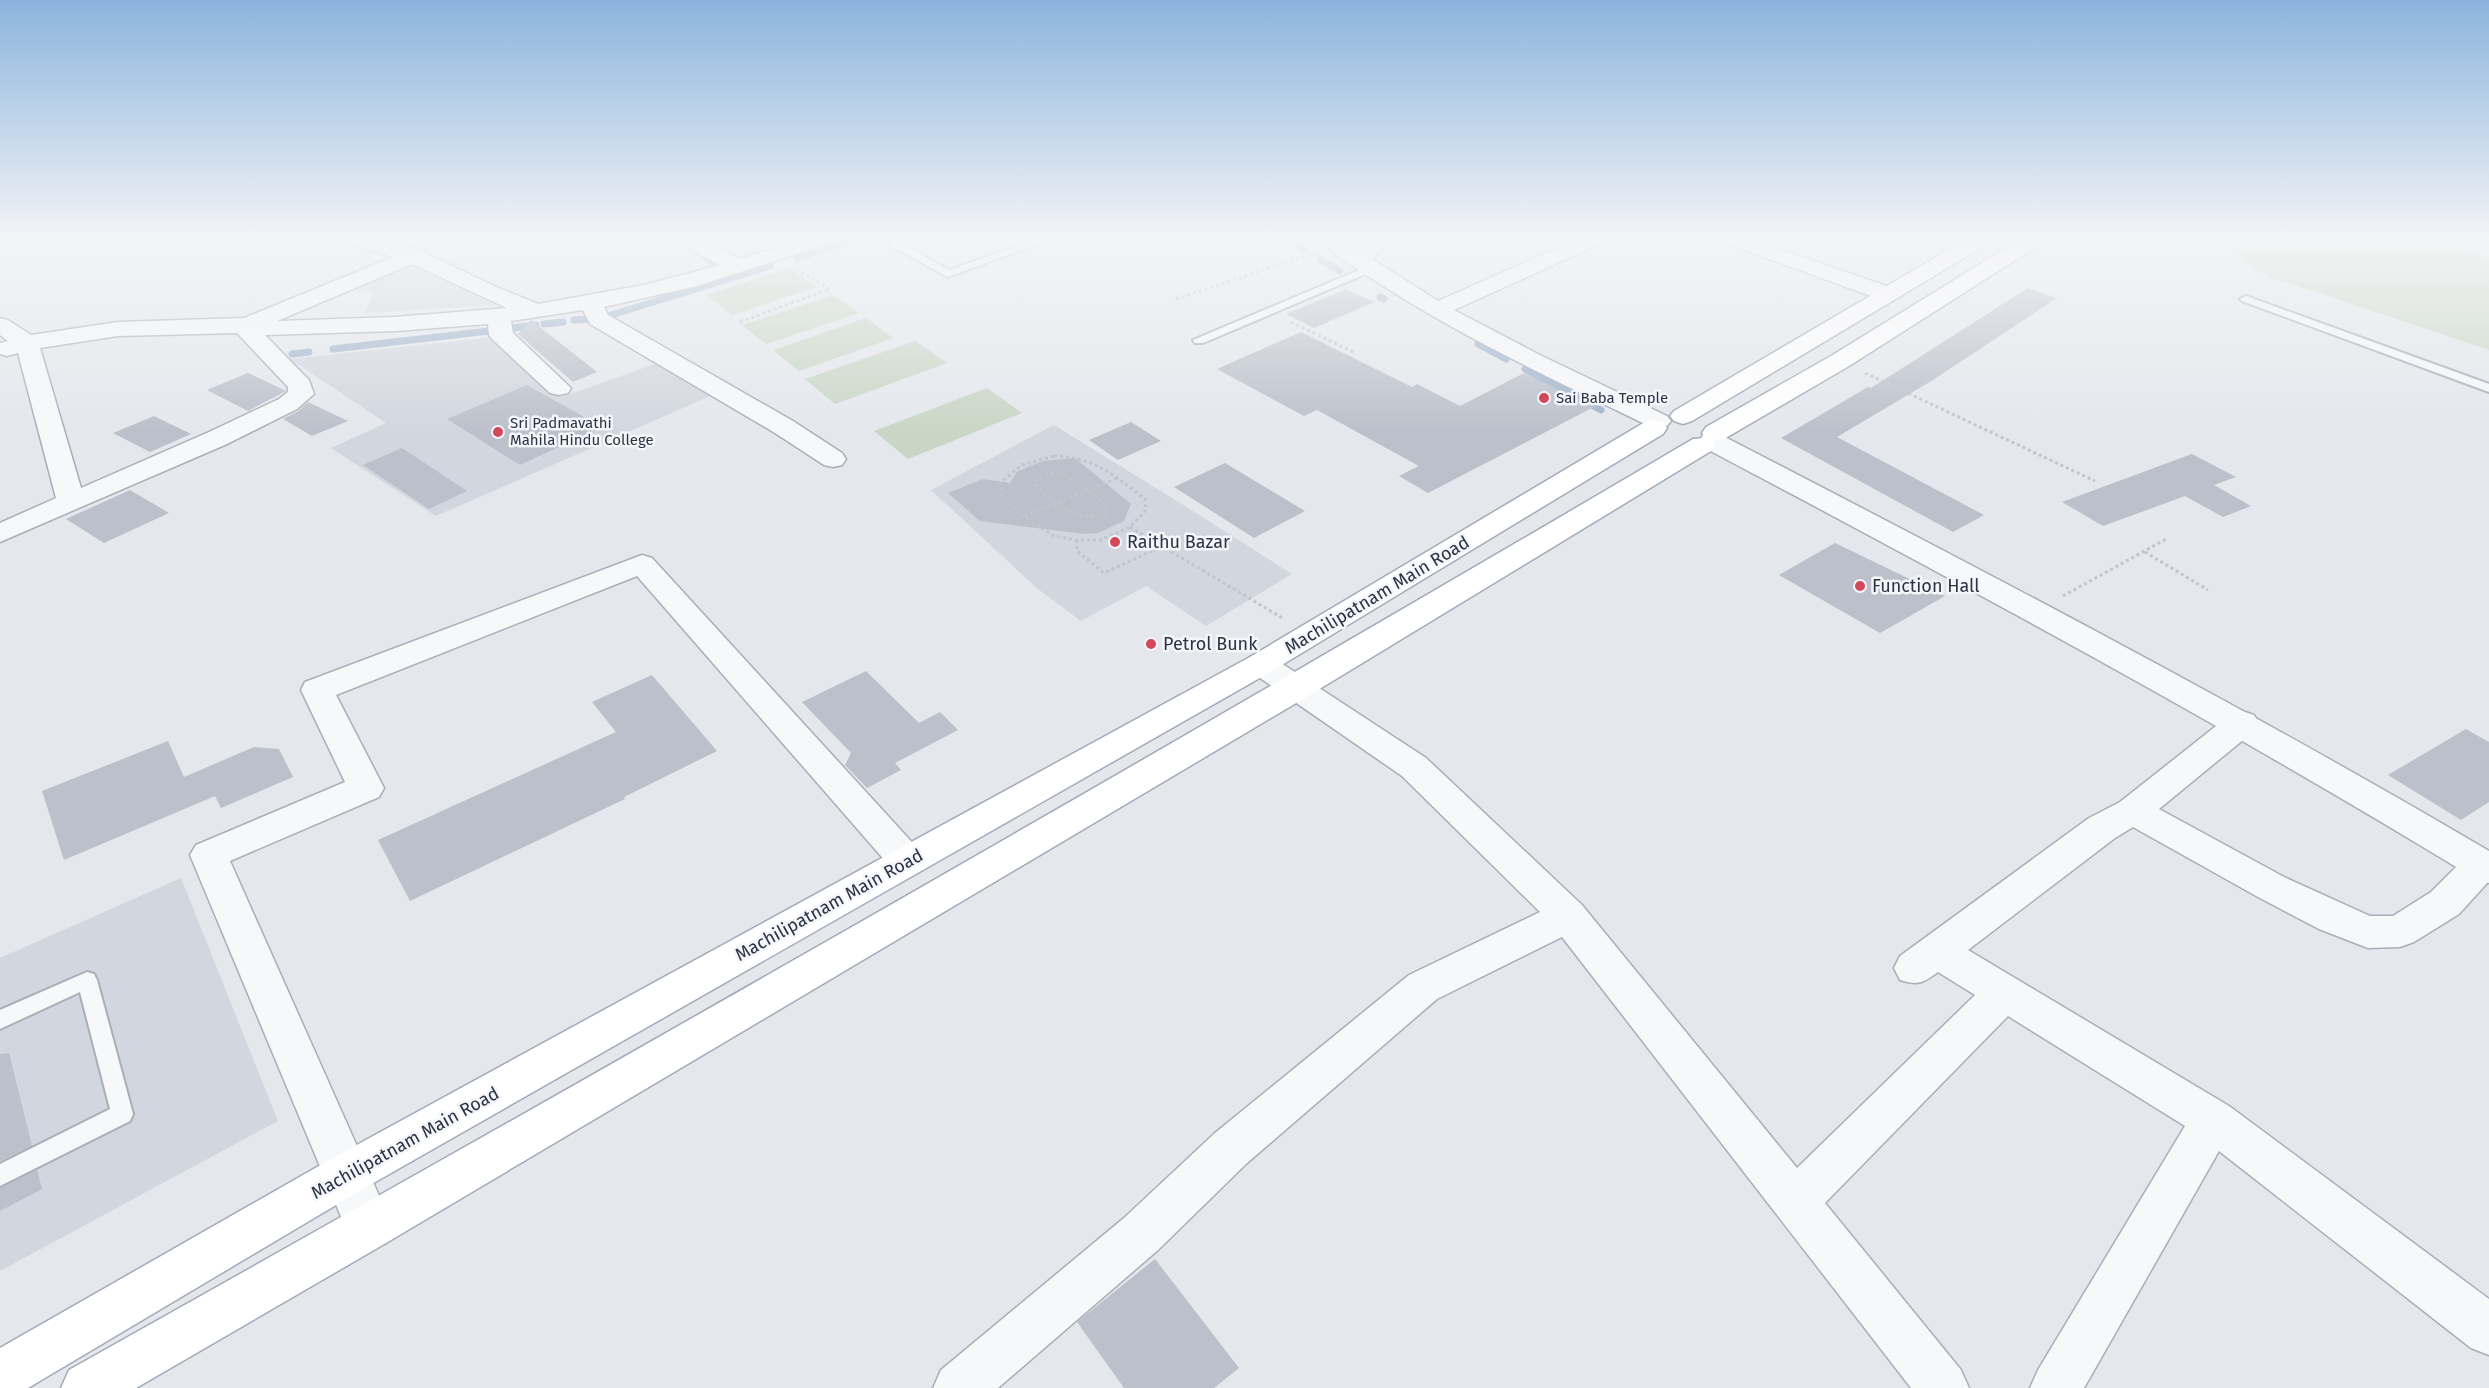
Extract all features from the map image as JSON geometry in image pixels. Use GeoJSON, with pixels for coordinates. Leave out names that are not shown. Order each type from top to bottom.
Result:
{"type":"FeatureCollection","features":[{"type":"Feature","properties":{"kind":"main road","name":"Machilipatnam Main Road"},"geometry":{"type":"LineString","coordinates":[[87,1388],[369,1227],[1508,563],[1687,431],[1873,304]]}},
{"type":"Feature","properties":{"kind":"main road","name":"Machilipatnam Main Road"},"geometry":{"type":"LineString","coordinates":[[0,1376],[347,1174],[1311,635],[1687,431],[1840,361],[1931,304]]}},
{"type":"Feature","properties":{"kind":"street"},"geometry":{"type":"LineString","coordinates":[[246,327],[301,304]]}},
{"type":"Feature","properties":{"kind":"street"},"geometry":{"type":"LineString","coordinates":[[519,304],[535,310]]}},
{"type":"Feature","properties":{"kind":"street"},"geometry":{"type":"LineString","coordinates":[[0,351],[27,344],[118,329],[246,327],[323,329],[379,326],[499,315],[578,304]]}},
{"type":"Feature","properties":{"kind":"street"},"geometry":{"type":"LineString","coordinates":[[591,304],[598,319],[784,427],[833,459]]}},
{"type":"Feature","properties":{"kind":"street"},"geometry":{"type":"LineString","coordinates":[[1426,304],[1687,431],[2036,611],[2242,723],[2485,867],[2445,903],[2400,931],[2368,932],[2333,918],[2271,887],[2133,811]]}},
{"type":"Feature","properties":{"kind":"street"},"geometry":{"type":"LineString","coordinates":[[1436,310],[1450,304]]}},
{"type":"Feature","properties":{"kind":"street"},"geometry":{"type":"LineString","coordinates":[[499,315],[501,334],[559,388]]}},
{"type":"Feature","properties":{"kind":"street"},"geometry":{"type":"LineString","coordinates":[[0,325],[27,344],[71,501]]}},
{"type":"Feature","properties":{"kind":"street"},"geometry":{"type":"LineString","coordinates":[[0,533],[219,438],[288,404],[301,394],[300,385],[246,327]]}},
{"type":"Feature","properties":{"kind":"street"},"geometry":{"type":"LineString","coordinates":[[369,1227],[210,855],[366,788],[317,690],[642,564],[907,861]]}},
{"type":"Feature","properties":{"kind":"street"},"geometry":{"type":"LineString","coordinates":[[1262,664],[1414,766],[1568,916],[1943,1388]]}},
{"type":"Feature","properties":{"kind":"street"},"geometry":{"type":"LineString","coordinates":[[2242,723],[2133,811],[2102,828],[1926,959],[2004,993],[2213,1120],[2489,1330]]}},
{"type":"Feature","properties":{"kind":"street"},"geometry":{"type":"LineString","coordinates":[[959,1388],[1141,1234],[1231,1148],[1423,987],[1568,916]]}},
{"type":"Feature","properties":{"kind":"street"},"geometry":{"type":"LineString","coordinates":[[1795,1201],[2004,993]]}},
{"type":"Feature","properties":{"kind":"street"},"geometry":{"type":"LineString","coordinates":[[2056,1388],[2213,1120]]}},
{"type":"Feature","properties":{"kind":"lane"},"geometry":{"type":"LineString","coordinates":[[1199,340],[1283,304]]}},
{"type":"Feature","properties":{"kind":"lane"},"geometry":{"type":"LineString","coordinates":[[2259,304],[2489,387]]}},
{"type":"Feature","properties":{"kind":"lane"},"geometry":{"type":"LineString","coordinates":[[0,1020],[87,980],[122,1114],[0,1175]]}},
{"type":"Feature","properties":{"kind":"path"},"geometry":{"type":"LineString","coordinates":[[740,322],[790,304]]}},
{"type":"Feature","properties":{"kind":"path"},"geometry":{"type":"LineString","coordinates":[[1268,311],[1353,352]]}},
{"type":"Feature","properties":{"kind":"path"},"geometry":{"type":"LineString","coordinates":[[1840,361],[2095,481]]}},
{"type":"Feature","properties":{"kind":"path"},"geometry":{"type":"LineString","coordinates":[[1074,454],[1089,459],[1118,478],[1145,499],[1146,510],[1130,527],[1100,540],[1077,540],[1054,536],[1024,517],[1002,496],[1000,483],[1008,471],[1031,461],[1051,455],[1074,454]]}},
{"type":"Feature","properties":{"kind":"path"},"geometry":{"type":"LineString","coordinates":[[1059,472],[1088,490],[1102,500],[1107,507],[1105,514],[1085,518],[1072,514],[1039,489],[1035,483],[1038,477],[1045,473],[1059,472]]}},
{"type":"Feature","properties":{"kind":"path"},"geometry":{"type":"LineString","coordinates":[[1024,517],[1118,478]]}},
{"type":"Feature","properties":{"kind":"path"},"geometry":{"type":"LineString","coordinates":[[1130,527],[1311,635]]}},
{"type":"Feature","properties":{"kind":"path"},"geometry":{"type":"LineString","coordinates":[[2036,611],[2168,538]]}},
{"type":"Feature","properties":{"kind":"path"},"geometry":{"type":"LineString","coordinates":[[1077,540],[1077,551],[1104,573],[1162,547]]}},
{"type":"Feature","properties":{"kind":"path"},"geometry":{"type":"LineString","coordinates":[[2145,551],[2208,590]]}},
{"type":"Feature","properties":{"kind":"shaded area"},"geometry":{"type":"Polygon","coordinates":[[[369,304],[497,305],[364,313],[369,304]]]}},
{"type":"Feature","properties":{"kind":"shaded area","name":"Sri Padmavathi Mahila Hindu College"},"geometry":{"type":"Polygon","coordinates":[[[494,337],[562,397],[660,362],[715,394],[436,516],[331,448],[386,423],[290,359],[494,337]]]}},
{"type":"Feature","properties":{"kind":"shaded area","name":"Raithu Bazar"},"geometry":{"type":"Polygon","coordinates":[[[1054,425],[1292,574],[1206,626],[1146,586],[1081,621],[1038,589],[931,490],[1054,425]]]}},
{"type":"Feature","properties":{"kind":"shaded area"},"geometry":{"type":"Polygon","coordinates":[[[181,878],[278,1121],[0,1271],[0,958],[181,878]]]}},
{"type":"Feature","properties":{"kind":"green space"},"geometry":{"type":"Polygon","coordinates":[[[717,304],[766,304],[732,315],[717,304]]]}},
{"type":"Feature","properties":{"kind":"green space"},"geometry":{"type":"Polygon","coordinates":[[[806,304],[846,304],[859,313],[766,344],[742,325],[806,304]]]}},
{"type":"Feature","properties":{"kind":"green space"},"geometry":{"type":"Polygon","coordinates":[[[2350,304],[2489,304],[2489,350],[2350,304]]]}},
{"type":"Feature","properties":{"kind":"green space"},"geometry":{"type":"Polygon","coordinates":[[[866,318],[893,338],[799,371],[773,350],[866,318]]]}},
{"type":"Feature","properties":{"kind":"green space"},"geometry":{"type":"Polygon","coordinates":[[[915,341],[947,363],[835,404],[805,379],[915,341]]]}},
{"type":"Feature","properties":{"kind":"green space"},"geometry":{"type":"Polygon","coordinates":[[[987,388],[1022,413],[908,459],[874,431],[987,388]]]}},
{"type":"Feature","properties":{"kind":"building"},"geometry":{"type":"Polygon","coordinates":[[[1311,304],[1370,304],[1314,328],[1286,314],[1311,304]]]}},
{"type":"Feature","properties":{"kind":"building"},"geometry":{"type":"Polygon","coordinates":[[[2003,304],[2048,304],[1933,380],[1837,437],[1984,515],[1953,532],[1781,438],[1868,387],[1871,388],[2003,304]]]}},
{"type":"Feature","properties":{"kind":"building"},"geometry":{"type":"Polygon","coordinates":[[[531,320],[597,372],[573,382],[518,334],[531,320]]]}},
{"type":"Feature","properties":{"kind":"building"},"geometry":{"type":"Polygon","coordinates":[[[1301,332],[1412,387],[1417,384],[1460,406],[1524,373],[1594,407],[1428,493],[1399,476],[1419,466],[1317,410],[1304,416],[1217,369],[1301,332]]]}},
{"type":"Feature","properties":{"kind":"building"},"geometry":{"type":"Polygon","coordinates":[[[248,373],[286,391],[248,411],[207,390],[248,373]]]}},
{"type":"Feature","properties":{"kind":"building"},"geometry":{"type":"Polygon","coordinates":[[[527,385],[602,427],[520,465],[447,419],[527,385]]]}},
{"type":"Feature","properties":{"kind":"building"},"geometry":{"type":"Polygon","coordinates":[[[308,402],[348,421],[312,436],[283,419],[298,411],[308,402]]]}},
{"type":"Feature","properties":{"kind":"building"},"geometry":{"type":"Polygon","coordinates":[[[154,416],[191,434],[150,452],[113,433],[154,416]]]}},
{"type":"Feature","properties":{"kind":"building"},"geometry":{"type":"Polygon","coordinates":[[[1131,422],[1161,441],[1118,460],[1089,440],[1131,422]]]}},
{"type":"Feature","properties":{"kind":"building"},"geometry":{"type":"Polygon","coordinates":[[[402,448],[467,491],[429,509],[363,465],[402,448]]]}},
{"type":"Feature","properties":{"kind":"building"},"geometry":{"type":"Polygon","coordinates":[[[2192,454],[2236,477],[2214,485],[2251,506],[2223,517],[2185,496],[2103,526],[2062,502],[2192,454]]]}},
{"type":"Feature","properties":{"kind":"building"},"geometry":{"type":"Polygon","coordinates":[[[1075,458],[1131,504],[1124,521],[1098,533],[1084,534],[980,521],[948,493],[983,479],[1010,483],[1017,472],[1030,466],[1044,461],[1075,458]]]}},
{"type":"Feature","properties":{"kind":"building"},"geometry":{"type":"Polygon","coordinates":[[[1225,463],[1305,511],[1254,538],[1174,487],[1225,463]]]}},
{"type":"Feature","properties":{"kind":"building"},"geometry":{"type":"Polygon","coordinates":[[[130,490],[169,513],[104,543],[66,519],[130,490]]]}},
{"type":"Feature","properties":{"kind":"building","name":"Function Hall"},"geometry":{"type":"Polygon","coordinates":[[[1835,543],[1945,596],[1880,633],[1779,575],[1835,543]]]}},
{"type":"Feature","properties":{"kind":"building"},"geometry":{"type":"Polygon","coordinates":[[[866,671],[919,723],[940,712],[958,730],[895,763],[901,770],[867,788],[845,765],[851,753],[802,702],[866,671]]]}},
{"type":"Feature","properties":{"kind":"building"},"geometry":{"type":"Polygon","coordinates":[[[652,675],[717,751],[624,797],[625,799],[410,901],[378,840],[616,732],[592,702],[652,675]]]}},
{"type":"Feature","properties":{"kind":"building"},"geometry":{"type":"Polygon","coordinates":[[[2466,729],[2489,742],[2489,802],[2461,820],[2388,775],[2466,729]]]}},
{"type":"Feature","properties":{"kind":"building"},"geometry":{"type":"Polygon","coordinates":[[[168,741],[184,777],[254,747],[279,749],[293,777],[221,808],[215,796],[64,860],[42,791],[168,741]]]}},
{"type":"Feature","properties":{"kind":"building"},"geometry":{"type":"Polygon","coordinates":[[[9,1053],[32,1146],[0,1161],[0,1054],[9,1053]]]}},
{"type":"Feature","properties":{"kind":"building"},"geometry":{"type":"Polygon","coordinates":[[[37,1170],[42,1189],[0,1211],[0,1188],[37,1170]]]}},
{"type":"Feature","properties":{"kind":"building"},"geometry":{"type":"Polygon","coordinates":[[[1155,1259],[1239,1368],[1214,1388],[1124,1388],[1077,1322],[1155,1259]]]}},
{"type":"Feature","properties":{"kind":"waterway"},"geometry":{"type":"LineString","coordinates":[[608,316],[648,304]]}},
{"type":"Feature","properties":{"kind":"waterway"},"geometry":{"type":"LineString","coordinates":[[574,320],[590,319]]}},
{"type":"Feature","properties":{"kind":"waterway"},"geometry":{"type":"LineString","coordinates":[[544,324],[563,322]]}},
{"type":"Feature","properties":{"kind":"waterway"},"geometry":{"type":"LineString","coordinates":[[513,328],[536,325]]}},
{"type":"Feature","properties":{"kind":"waterway"},"geometry":{"type":"LineString","coordinates":[[333,349],[489,331]]}},
{"type":"Feature","properties":{"kind":"waterway"},"geometry":{"type":"LineString","coordinates":[[1478,344],[1506,359]]}},
{"type":"Feature","properties":{"kind":"waterway"},"geometry":{"type":"LineString","coordinates":[[292,354],[309,352]]}},
{"type":"Feature","properties":{"kind":"waterway"},"geometry":{"type":"LineString","coordinates":[[1525,369],[1601,410]]}},
{"type":"Feature","properties":{"kind":"place","name":"Sai Baba Temple"},"geometry":{"type":"Point","coordinates":[1544,398]}},
{"type":"Feature","properties":{"kind":"place","name":"Sri Padmavathi Mahila Hindu College"},"geometry":{"type":"Point","coordinates":[498,432]}},
{"type":"Feature","properties":{"kind":"place","name":"Raithu Bazar"},"geometry":{"type":"Point","coordinates":[1115,542]}},
{"type":"Feature","properties":{"kind":"place","name":"Function Hall"},"geometry":{"type":"Point","coordinates":[1860,586]}},
{"type":"Feature","properties":{"kind":"place","name":"Petrol Bunk"},"geometry":{"type":"Point","coordinates":[1151,644]}}]}
